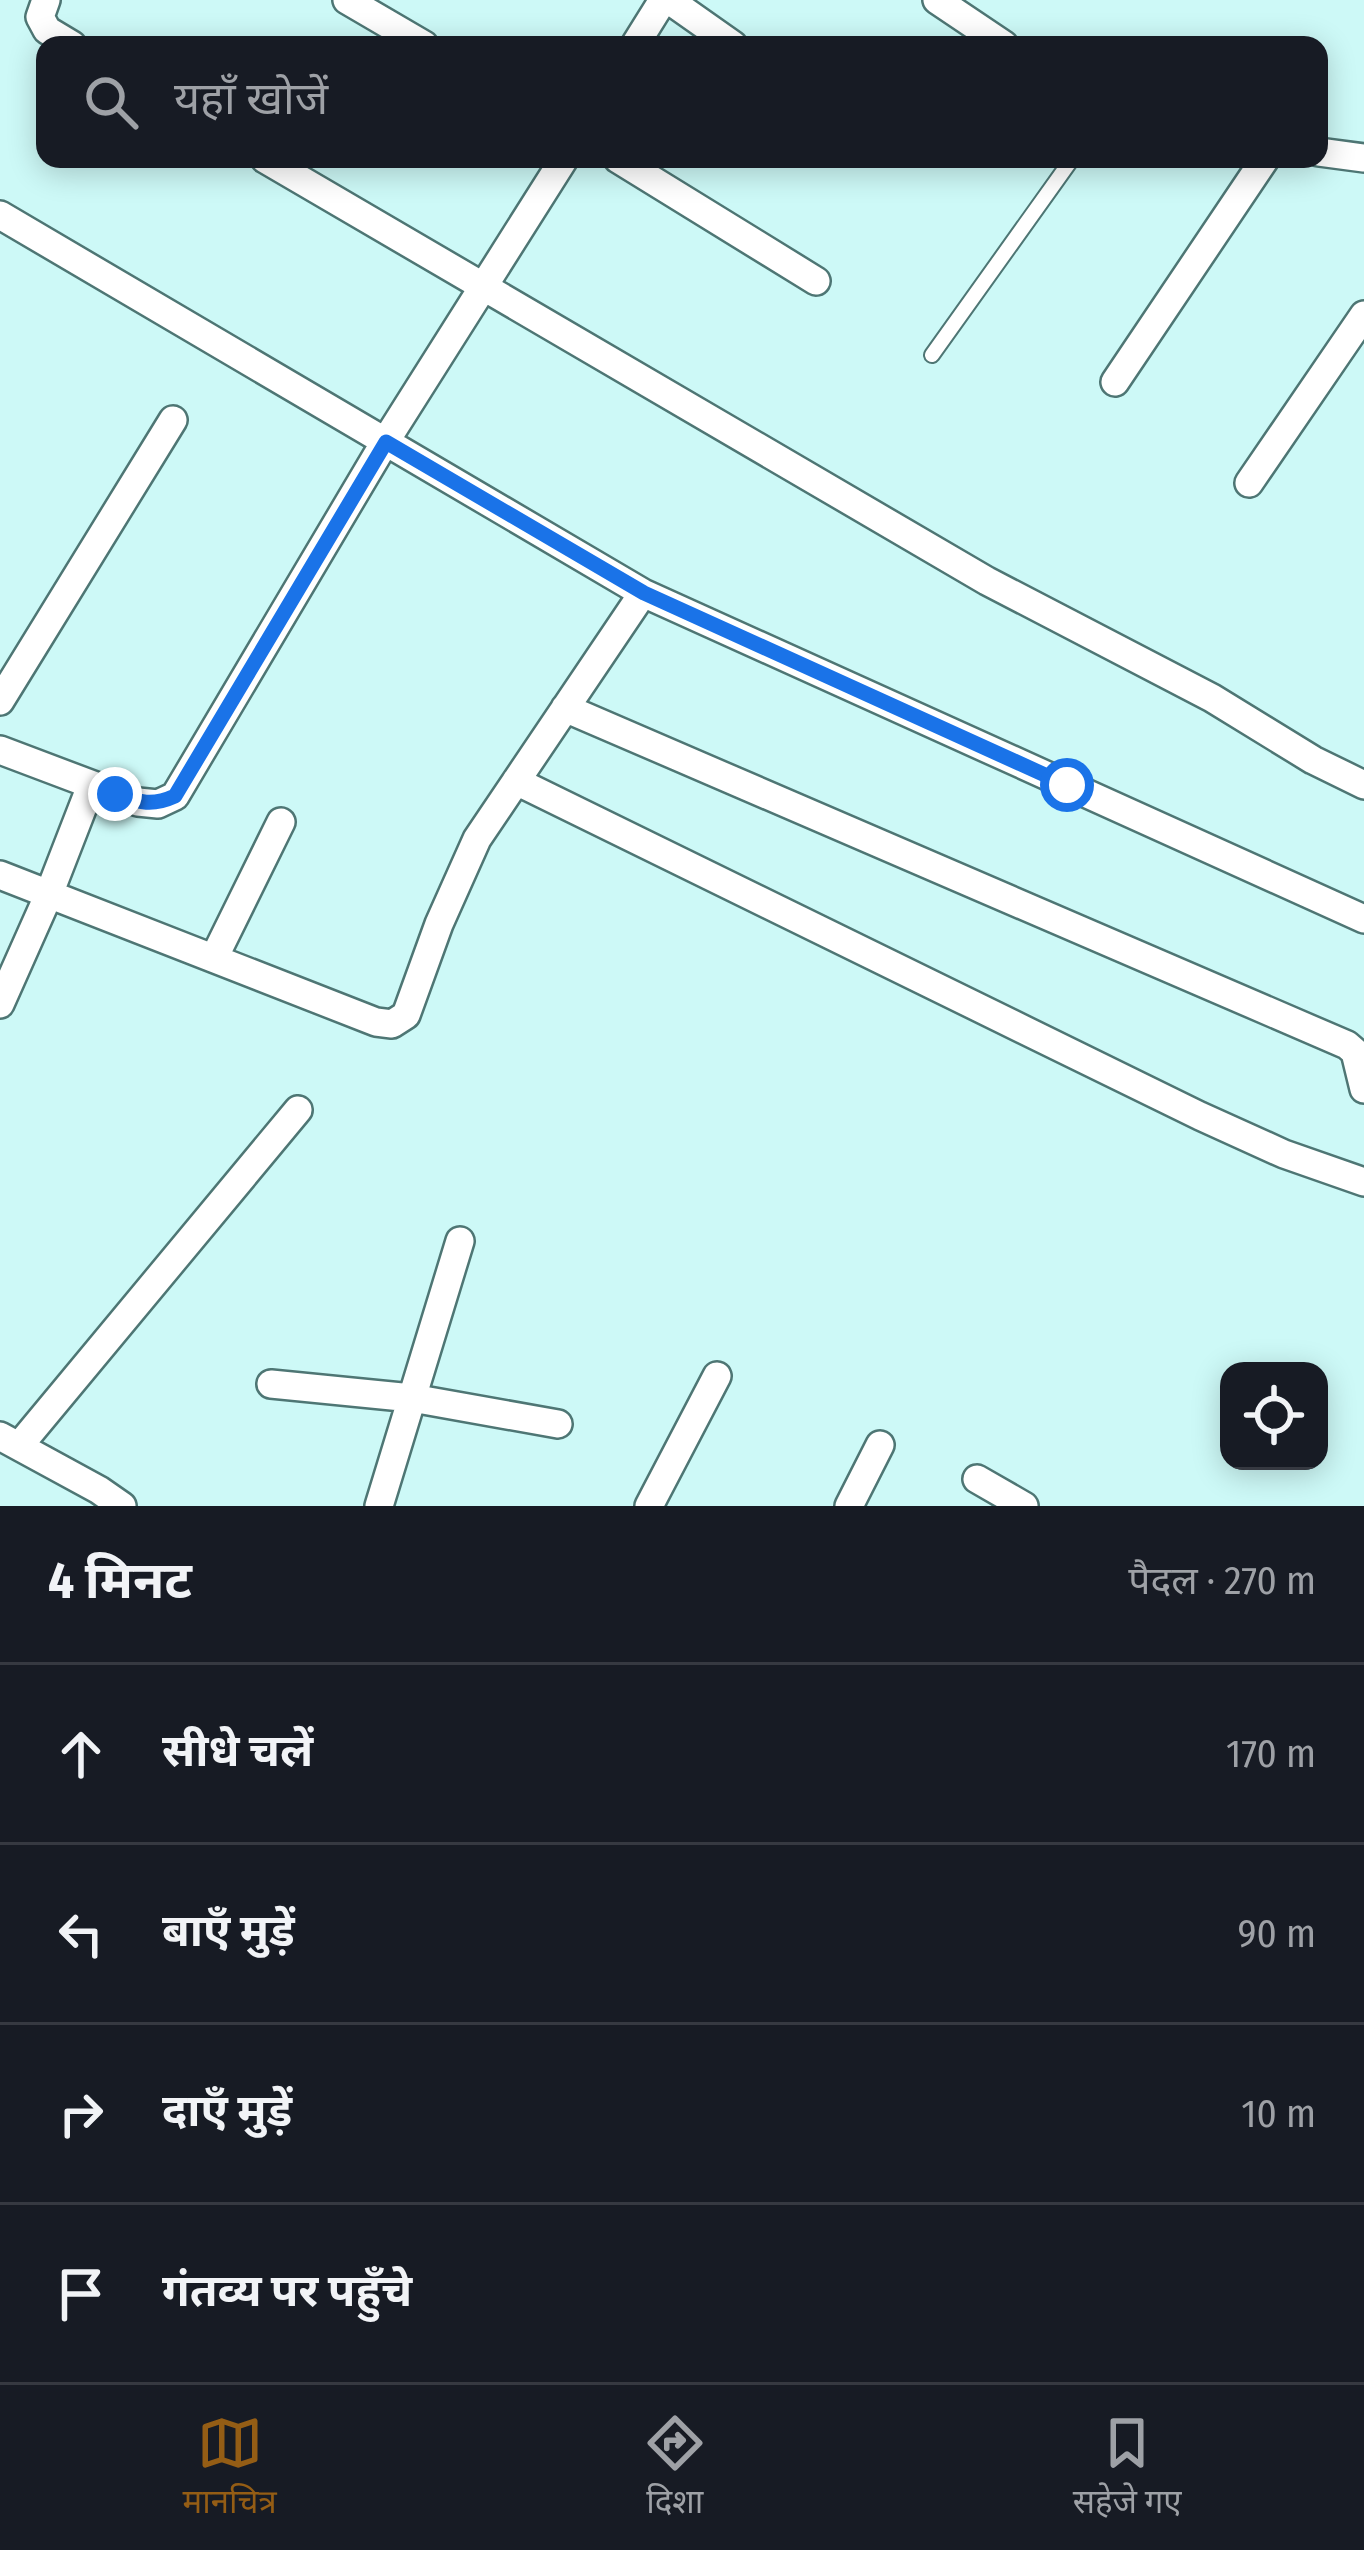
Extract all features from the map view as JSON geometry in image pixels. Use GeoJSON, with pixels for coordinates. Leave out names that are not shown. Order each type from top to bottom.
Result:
{"type":"FeatureCollection","features":[{"type":"Feature","properties":{"kind":"street"},"geometry":{"type":"LineString","coordinates":[[46,0],[40,17],[46,30],[56,36]]}},
{"type":"Feature","properties":{"kind":"street"},"geometry":{"type":"LineString","coordinates":[[347,0],[409,36]]}},
{"type":"Feature","properties":{"kind":"street"},"geometry":{"type":"LineString","coordinates":[[640,36],[666,0],[720,36]]}},
{"type":"Feature","properties":{"kind":"street"},"geometry":{"type":"LineString","coordinates":[[938,0],[991,36]]}},
{"type":"Feature","properties":{"kind":"street"},"geometry":{"type":"LineString","coordinates":[[1328,153],[1364,158]]}},
{"type":"Feature","properties":{"kind":"street"},"geometry":{"type":"LineString","coordinates":[[280,168],[987,581],[1211,698],[1364,785]]}},
{"type":"Feature","properties":{"kind":"street"},"geometry":{"type":"LineString","coordinates":[[0,750],[138,802],[158,804],[175,796],[386,442],[558,168]]}},
{"type":"Feature","properties":{"kind":"street"},"geometry":{"type":"LineString","coordinates":[[633,168],[816,281]]}},
{"type":"Feature","properties":{"kind":"street"},"geometry":{"type":"LineString","coordinates":[[1115,382],[1259,168]]}},
{"type":"Feature","properties":{"kind":"street"},"geometry":{"type":"LineString","coordinates":[[0,214],[644,593],[1364,919]]}},
{"type":"Feature","properties":{"kind":"street"},"geometry":{"type":"LineString","coordinates":[[1249,483],[1364,315]]}},
{"type":"Feature","properties":{"kind":"street"},"geometry":{"type":"LineString","coordinates":[[0,701],[173,420]]}},
{"type":"Feature","properties":{"kind":"street"},"geometry":{"type":"LineString","coordinates":[[0,875],[376,1022],[392,1024],[406,1015],[477,839],[644,593]]}},
{"type":"Feature","properties":{"kind":"street"},"geometry":{"type":"LineString","coordinates":[[566,708],[1347,1045],[1355,1052],[1363,1082]]}},
{"type":"Feature","properties":{"kind":"street"},"geometry":{"type":"LineString","coordinates":[[516,781],[1200,1116],[1284,1154],[1364,1182]]}},
{"type":"Feature","properties":{"kind":"street"},"geometry":{"type":"LineString","coordinates":[[0,1004],[92,786]]}},
{"type":"Feature","properties":{"kind":"street"},"geometry":{"type":"LineString","coordinates":[[214,958],[281,822]]}},
{"type":"Feature","properties":{"kind":"street"},"geometry":{"type":"LineString","coordinates":[[122,1506],[10,1441],[298,1110]]}},
{"type":"Feature","properties":{"kind":"street"},"geometry":{"type":"LineString","coordinates":[[379,1506],[460,1241]]}},
{"type":"Feature","properties":{"kind":"street"},"geometry":{"type":"LineString","coordinates":[[649,1506],[717,1376]]}},
{"type":"Feature","properties":{"kind":"street"},"geometry":{"type":"LineString","coordinates":[[271,1384],[412,1398],[558,1424]]}},
{"type":"Feature","properties":{"kind":"street"},"geometry":{"type":"LineString","coordinates":[[849,1506],[880,1445]]}},
{"type":"Feature","properties":{"kind":"street"},"geometry":{"type":"LineString","coordinates":[[976,1479],[1024,1506]]}},
{"type":"Feature","properties":{"kind":"lane"},"geometry":{"type":"LineString","coordinates":[[932,356],[1066,168]]}},
{"type":"Feature","properties":{"kind":"route"},"geometry":{"type":"LineString","coordinates":[[115,794],[158,804],[175,796],[386,442],[644,593],[1067,785]]}}]}
